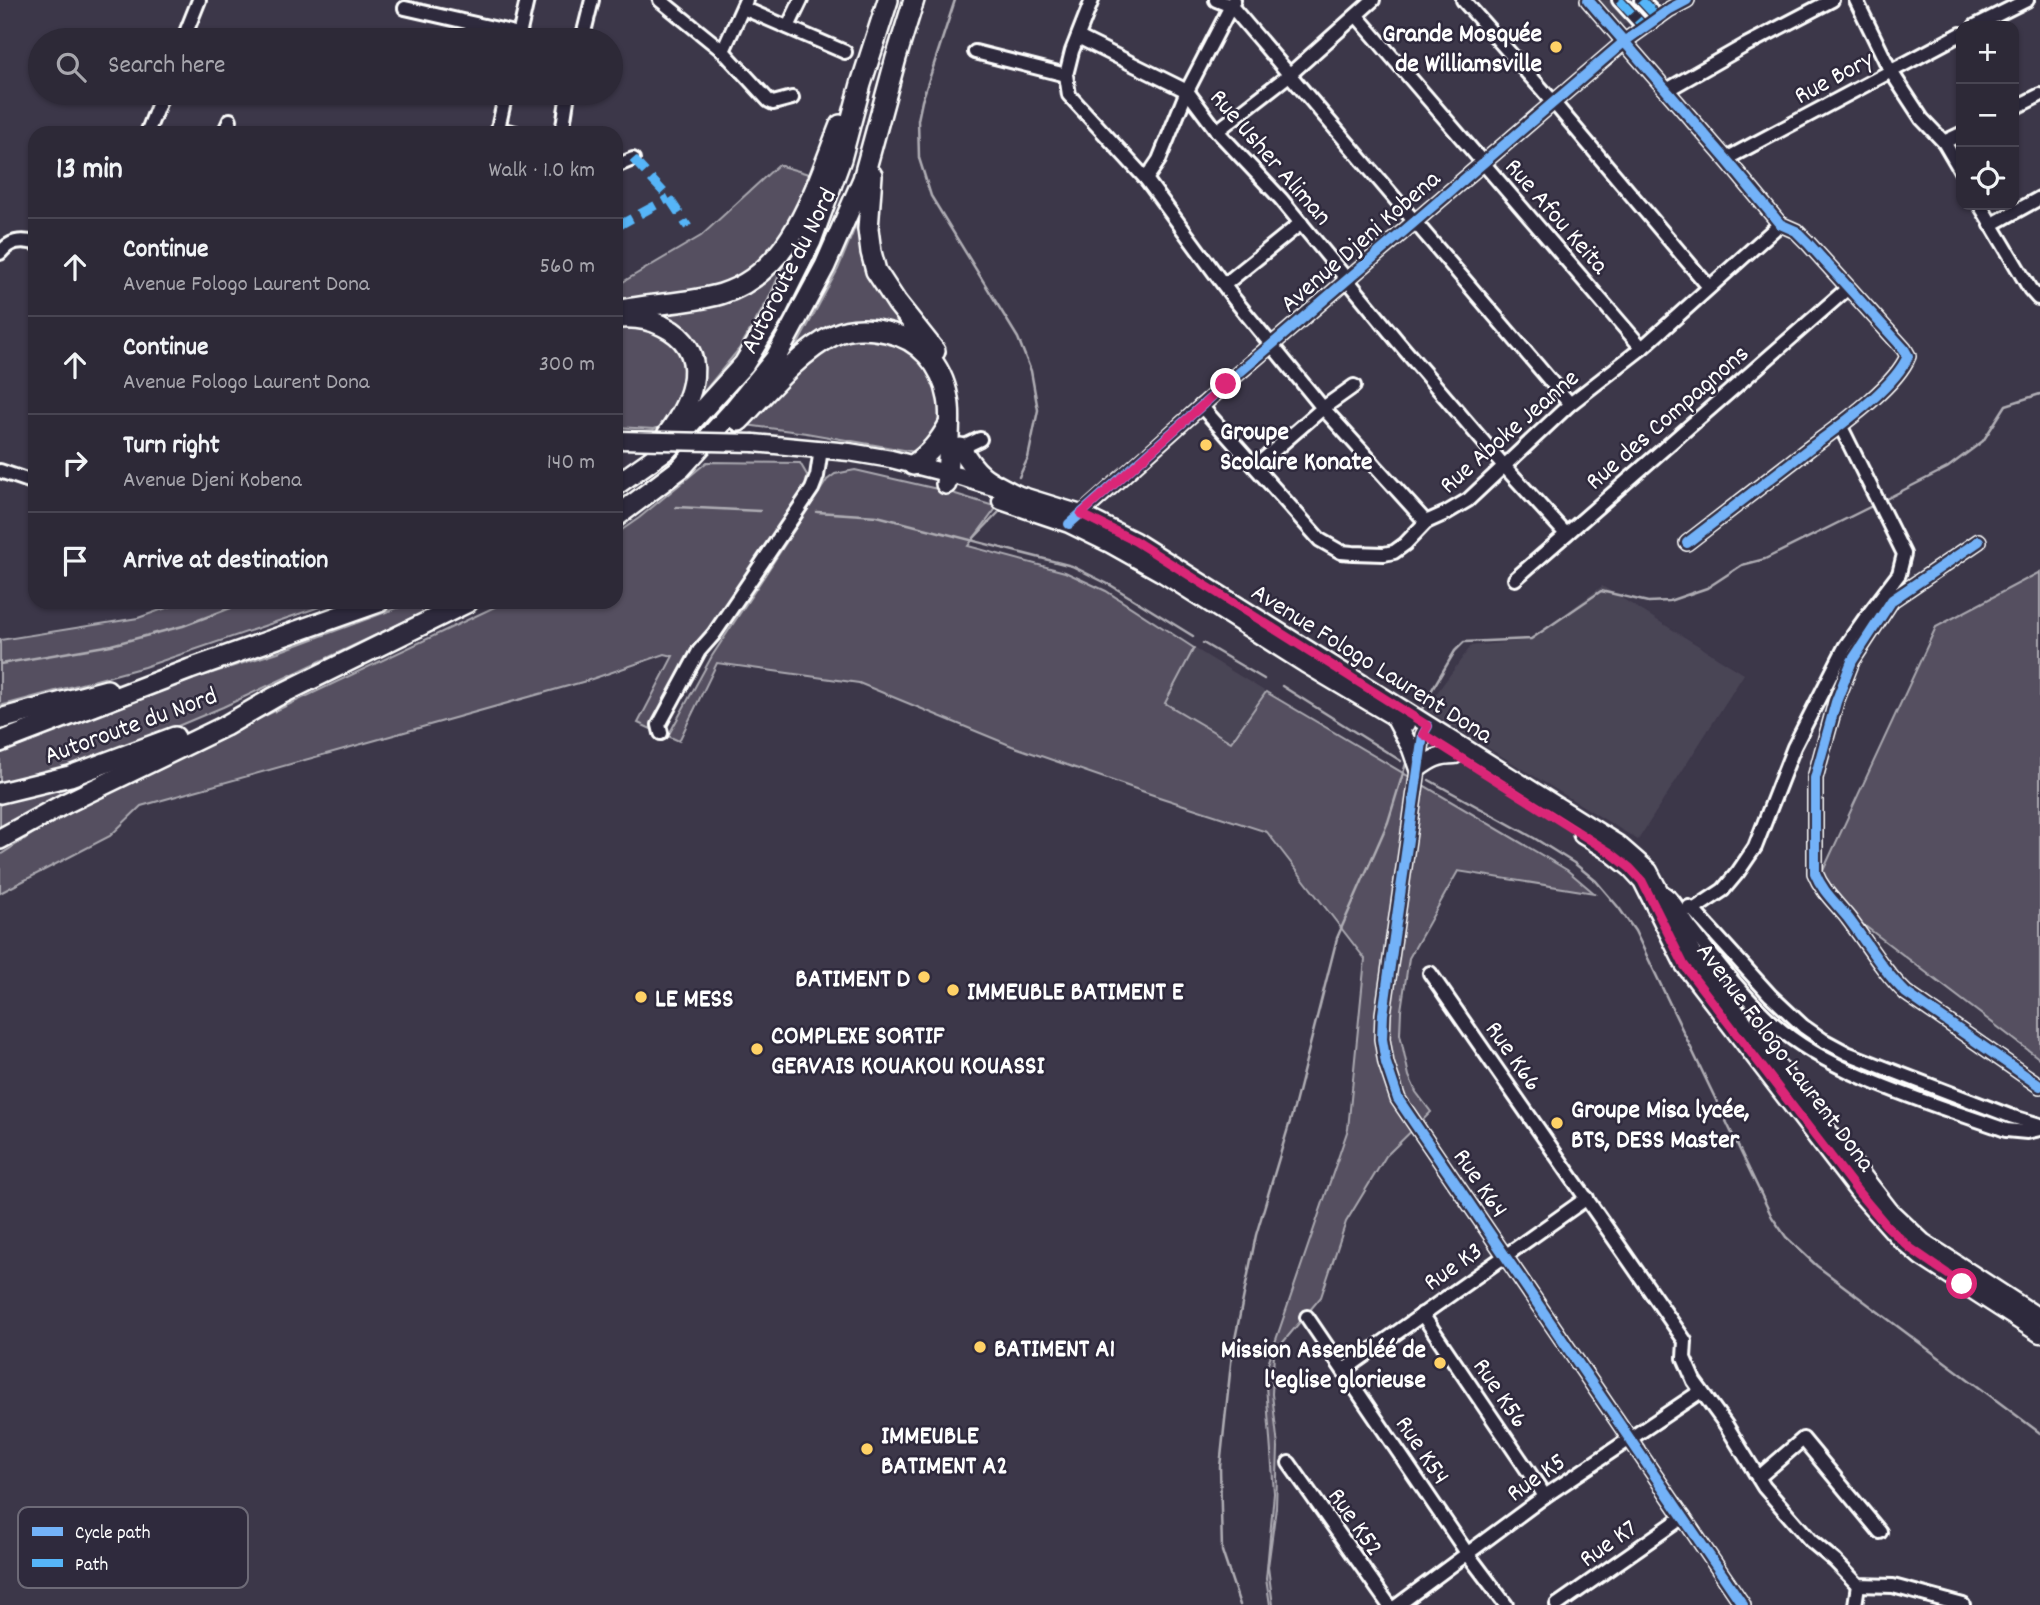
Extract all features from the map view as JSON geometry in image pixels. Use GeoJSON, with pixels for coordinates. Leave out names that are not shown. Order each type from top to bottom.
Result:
{"type":"FeatureCollection","features":[{"type":"Feature","properties":{"kind":"highway","name":"Autoroute du Nord"},"geometry":{"type":"LineString","coordinates":[[623,481],[667,449],[744,364],[775,313],[811,241],[841,159],[888,0]]}},
{"type":"Feature","properties":{"kind":"highway","name":"Autoroute du Nord"},"geometry":{"type":"LineString","coordinates":[[623,512],[681,468],[775,359],[825,266],[863,179],[895,58],[914,0]]}},
{"type":"Feature","properties":{"kind":"highway"},"geometry":{"type":"LineString","coordinates":[[623,310],[722,294],[750,281],[773,262],[806,209],[843,116],[861,84]]}},
{"type":"Feature","properties":{"kind":"highway"},"geometry":{"type":"LineString","coordinates":[[876,132],[867,229],[876,271],[946,367],[954,387],[961,448],[969,463],[980,475],[1016,495]]}},
{"type":"Feature","properties":{"kind":"highway"},"geometry":{"type":"LineString","coordinates":[[623,318],[637,317],[667,327],[685,343],[694,366],[693,384],[687,402],[676,422],[641,469]]}},
{"type":"Feature","properties":{"kind":"highway"},"geometry":{"type":"LineString","coordinates":[[681,468],[705,455],[812,349],[836,334],[852,329],[878,330],[896,334],[924,351],[943,378],[949,399],[952,480]]}},
{"type":"Feature","properties":{"kind":"highway"},"geometry":{"type":"LineString","coordinates":[[913,465],[929,454],[949,423]]}},
{"type":"Feature","properties":{"kind":"highway"},"geometry":{"type":"LineString","coordinates":[[952,480],[961,448]]}},
{"type":"Feature","properties":{"kind":"highway"},"geometry":{"type":"LineString","coordinates":[[0,742],[190,669],[359,609]]}},
{"type":"Feature","properties":{"kind":"highway"},"geometry":{"type":"LineString","coordinates":[[0,839],[64,804],[225,726],[275,697],[454,609]]}},
{"type":"Feature","properties":{"kind":"highway","name":"Autoroute du Nord"},"geometry":{"type":"LineString","coordinates":[[0,719],[190,669]]}},
{"type":"Feature","properties":{"kind":"highway","name":"Autoroute du Nord"},"geometry":{"type":"LineString","coordinates":[[0,793],[70,776],[124,758],[275,697]]}},
{"type":"Feature","properties":{"kind":"main road","name":"Avenue Fologo Laurent Dona"},"geometry":{"type":"LineString","coordinates":[[623,440],[754,443],[803,449],[848,461],[1016,495],[1135,541],[1426,730],[1618,844],[1649,871],[1684,965],[1886,1225],[1922,1257],[2040,1334]]}},
{"type":"Feature","properties":{"kind":"main road","name":"Avenue Fologo Laurent Dona"},"geometry":{"type":"LineString","coordinates":[[820,453],[913,465],[1075,519],[1110,544],[1160,572],[1393,717],[1426,730],[1455,755],[1611,853],[1656,894],[1695,959],[1890,1211],[1923,1241],[2040,1318]]}},
{"type":"Feature","properties":{"kind":"main road"},"geometry":{"type":"LineString","coordinates":[[1393,717],[1411,749],[1418,769],[1440,755],[1455,755]]}},
{"type":"Feature","properties":{"kind":"street"},"geometry":{"type":"LineString","coordinates":[[188,28],[199,0]]}},
{"type":"Feature","properties":{"kind":"street"},"geometry":{"type":"LineString","coordinates":[[521,28],[527,0]]}},
{"type":"Feature","properties":{"kind":"street"},"geometry":{"type":"LineString","coordinates":[[585,28],[593,0]]}},
{"type":"Feature","properties":{"kind":"street"},"geometry":{"type":"LineString","coordinates":[[789,27],[801,0]]}},
{"type":"Feature","properties":{"kind":"street"},"geometry":{"type":"LineString","coordinates":[[1092,0],[1066,75],[1069,95],[1146,179],[1224,285],[1323,408],[1426,522]]}},
{"type":"Feature","properties":{"kind":"street"},"geometry":{"type":"LineString","coordinates":[[1216,0],[1233,3],[1289,75],[1570,404]]}},
{"type":"Feature","properties":{"kind":"street"},"geometry":{"type":"LineString","coordinates":[[1217,131],[1289,75],[1373,0]]}},
{"type":"Feature","properties":{"kind":"street"},"geometry":{"type":"LineString","coordinates":[[1463,0],[1709,287]]}},
{"type":"Feature","properties":{"kind":"street"},"geometry":{"type":"LineString","coordinates":[[1588,0],[1780,224],[1796,231],[1908,356],[1895,376],[1861,409],[1686,543]]}},
{"type":"Feature","properties":{"kind":"street"},"geometry":{"type":"LineString","coordinates":[[1598,12],[1611,0]]}},
{"type":"Feature","properties":{"kind":"street"},"geometry":{"type":"LineString","coordinates":[[1619,0],[1644,27]]}},
{"type":"Feature","properties":{"kind":"street"},"geometry":{"type":"LineString","coordinates":[[1641,0],[1658,18]]}},
{"type":"Feature","properties":{"kind":"street","name":"Avenue Djeni Kobena"},"geometry":{"type":"LineString","coordinates":[[1075,519],[1483,163],[1625,41],[1658,18],[1665,5],[1687,0]]}},
{"type":"Feature","properties":{"kind":"street"},"geometry":{"type":"LineString","coordinates":[[1667,90],[1832,0]]}},
{"type":"Feature","properties":{"kind":"street"},"geometry":{"type":"LineString","coordinates":[[1856,0],[1890,71],[1922,119],[1944,142],[1956,162]]}},
{"type":"Feature","properties":{"kind":"street"},"geometry":{"type":"LineString","coordinates":[[1985,21],[2027,0]]}},
{"type":"Feature","properties":{"kind":"street"},"geometry":{"type":"LineString","coordinates":[[663,1],[723,51],[769,101],[773,103],[792,98]]}},
{"type":"Feature","properties":{"kind":"street"},"geometry":{"type":"LineString","coordinates":[[1146,179],[1159,160],[1187,91],[1233,3]]}},
{"type":"Feature","properties":{"kind":"street"},"geometry":{"type":"LineString","coordinates":[[723,51],[744,4],[845,52]]}},
{"type":"Feature","properties":{"kind":"street"},"geometry":{"type":"LineString","coordinates":[[405,8],[484,28]]}},
{"type":"Feature","properties":{"kind":"street","name":"Rue Afou Keita"},"geometry":{"type":"LineString","coordinates":[[1357,16],[1642,348]]}},
{"type":"Feature","properties":{"kind":"street","name":"Rue Usher Aliman"},"geometry":{"type":"LineString","coordinates":[[1078,37],[1187,91],[1217,131],[1281,199],[1505,467],[1566,534]]}},
{"type":"Feature","properties":{"kind":"street","name":"Rue Bory"},"geometry":{"type":"LineString","coordinates":[[1726,159],[1956,37]]}},
{"type":"Feature","properties":{"kind":"street"},"geometry":{"type":"LineString","coordinates":[[975,52],[1066,75]]}},
{"type":"Feature","properties":{"kind":"street"},"geometry":{"type":"LineString","coordinates":[[2019,106],[2040,95]]}},
{"type":"Feature","properties":{"kind":"street"},"geometry":{"type":"LineString","coordinates":[[150,126],[158,105]]}},
{"type":"Feature","properties":{"kind":"street"},"geometry":{"type":"LineString","coordinates":[[499,126],[503,105]]}},
{"type":"Feature","properties":{"kind":"street"},"geometry":{"type":"LineString","coordinates":[[563,126],[566,105]]}},
{"type":"Feature","properties":{"kind":"street"},"geometry":{"type":"LineString","coordinates":[[227,126],[230,120]]}},
{"type":"Feature","properties":{"kind":"street"},"geometry":{"type":"LineString","coordinates":[[1944,142],[1956,136]]}},
{"type":"Feature","properties":{"kind":"street"},"geometry":{"type":"LineString","coordinates":[[623,163],[633,159]]}},
{"type":"Feature","properties":{"kind":"street"},"geometry":{"type":"LineString","coordinates":[[1992,225],[2040,198]]}},
{"type":"Feature","properties":{"kind":"street"},"geometry":{"type":"LineString","coordinates":[[1983,210],[2030,289],[2040,298]]}},
{"type":"Feature","properties":{"kind":"street"},"geometry":{"type":"LineString","coordinates":[[1224,285],[1301,223]]}},
{"type":"Feature","properties":{"kind":"street","name":"Rue Aboke Jeanne"},"geometry":{"type":"LineString","coordinates":[[1202,406],[1320,540],[1341,552],[1394,552],[1426,522],[1468,500],[1570,404],[1642,348],[1780,224]]}},
{"type":"Feature","properties":{"kind":"street"},"geometry":{"type":"LineString","coordinates":[[0,254],[7,245],[18,241],[28,242]]}},
{"type":"Feature","properties":{"kind":"street","name":"Rue des Compagnons"},"geometry":{"type":"LineString","coordinates":[[1515,579],[1848,288]]}},
{"type":"Feature","properties":{"kind":"street"},"geometry":{"type":"LineString","coordinates":[[1256,466],[1323,408],[1354,386]]}},
{"type":"Feature","properties":{"kind":"street"},"geometry":{"type":"LineString","coordinates":[[1693,910],[1723,890],[1755,847],[1794,747],[1845,648],[1903,565],[1904,554],[1840,425]]}},
{"type":"Feature","properties":{"kind":"street"},"geometry":{"type":"LineString","coordinates":[[961,448],[980,439]]}},
{"type":"Feature","properties":{"kind":"street"},"geometry":{"type":"LineString","coordinates":[[714,634],[699,650],[680,685],[659,726],[661,733],[714,634],[812,489],[820,453]]}},
{"type":"Feature","properties":{"kind":"street"},"geometry":{"type":"LineString","coordinates":[[0,471],[28,481]]}},
{"type":"Feature","properties":{"kind":"street"},"geometry":{"type":"LineString","coordinates":[[1979,541],[1892,600],[1852,662],[1836,702],[1815,778],[1815,873],[1821,887],[1847,916],[1906,993],[2040,1086]]}},
{"type":"Feature","properties":{"kind":"street","name":"Rue K64"},"geometry":{"type":"LineString","coordinates":[[1426,730],[1383,1014],[1385,1063],[1398,1099],[1743,1605]]}},
{"type":"Feature","properties":{"kind":"street"},"geometry":{"type":"LineString","coordinates":[[1656,894],[1693,910],[1770,995],[1803,1026],[1823,1040],[1847,1053],[2040,1127]]}},
{"type":"Feature","properties":{"kind":"street"},"geometry":{"type":"LineString","coordinates":[[1675,903],[1693,931],[1758,1009],[1775,1026],[1817,1055],[1882,1084],[2006,1130],[2026,1132],[2040,1127]]}},
{"type":"Feature","properties":{"kind":"street","name":"Rue K66"},"geometry":{"type":"LineString","coordinates":[[1430,973],[1685,1341],[1684,1358],[1694,1381],[1726,1425],[1764,1487],[1811,1541],[1858,1585]]}},
{"type":"Feature","properties":{"kind":"street","name":"Rue K3"},"geometry":{"type":"LineString","coordinates":[[1344,1370],[1587,1198]]}},
{"type":"Feature","properties":{"kind":"street","name":"Rue K56"},"geometry":{"type":"LineString","coordinates":[[1422,1314],[1545,1496]]}},
{"type":"Feature","properties":{"kind":"street","name":"Rue K54"},"geometry":{"type":"LineString","coordinates":[[1307,1317],[1467,1553],[1506,1605]]}},
{"type":"Feature","properties":{"kind":"street","name":"Rue K5"},"geometry":{"type":"LineString","coordinates":[[1398,1605],[1545,1496],[1701,1391]]}},
{"type":"Feature","properties":{"kind":"street"},"geometry":{"type":"LineString","coordinates":[[1759,1477],[1803,1439],[1880,1532]]}},
{"type":"Feature","properties":{"kind":"street","name":"Rue K52"},"geometry":{"type":"LineString","coordinates":[[1289,1463],[1389,1605]]}},
{"type":"Feature","properties":{"kind":"street","name":"Rue K7"},"geometry":{"type":"LineString","coordinates":[[1557,1605],[1683,1517]]}},
{"type":"Feature","properties":{"kind":"street"},"geometry":{"type":"LineString","coordinates":[[1855,1605],[1858,1585],[1893,1586],[1963,1605]]}},
{"type":"Feature","properties":{"kind":"shaded area"},"geometry":{"type":"Polygon","coordinates":[[[1598,0],[1662,0],[1622,26],[1598,0]]]}},
{"type":"Feature","properties":{"kind":"shaded area"},"geometry":{"type":"Polygon","coordinates":[[[778,165],[812,175],[787,257],[768,300],[739,349],[702,394],[666,425],[654,429],[623,427],[623,282],[701,236],[778,165]]]}},
{"type":"Feature","properties":{"kind":"shaded area"},"geometry":{"type":"Polygon","coordinates":[[[861,213],[910,330],[864,321],[793,353],[838,269],[861,213]]]}},
{"type":"Feature","properties":{"kind":"shaded area"},"geometry":{"type":"Polygon","coordinates":[[[872,335],[904,345],[931,369],[944,419],[921,453],[746,425],[794,375],[834,344],[853,337],[872,335]]]}},
{"type":"Feature","properties":{"kind":"shaded area"},"geometry":{"type":"Polygon","coordinates":[[[707,462],[800,463],[807,475],[806,486],[695,648],[651,729],[638,723],[673,656],[665,654],[586,681],[141,806],[110,836],[0,893],[0,855],[34,833],[138,776],[490,609],[623,609],[623,529],[707,462]]]}},
{"type":"Feature","properties":{"kind":"shaded area"},"geometry":{"type":"Polygon","coordinates":[[[855,470],[946,491],[997,507],[968,546],[1065,572],[1106,591],[1194,648],[1165,703],[1231,742],[1266,692],[1567,870],[1594,893],[1458,871],[1409,958],[1400,1034],[1409,1076],[1416,1092],[1431,1112],[1386,1156],[1346,1222],[1321,1297],[1274,1353],[1272,1394],[1278,1447],[1276,1508],[1268,1567],[1273,1605],[1270,1605],[1266,1579],[1274,1493],[1265,1372],[1348,1129],[1365,959],[1267,832],[1012,746],[859,683],[717,663],[679,741],[668,736],[712,656],[827,480],[835,474],[855,470]]]}},
{"type":"Feature","properties":{"kind":"shaded area"},"geometry":{"type":"Polygon","coordinates":[[[2040,572],[2040,1059],[1815,888],[1936,627],[2040,572]]]}},
{"type":"Feature","properties":{"kind":"shaded area"},"geometry":{"type":"Polygon","coordinates":[[[1602,586],[1744,674],[1638,840],[1425,709],[1471,646],[1530,640],[1602,586]]]}},
{"type":"Feature","properties":{"kind":"shaded area"},"geometry":{"type":"Polygon","coordinates":[[[163,609],[314,609],[144,667],[0,706],[0,640],[138,618],[163,609]]]}},
{"type":"Feature","properties":{"kind":"shaded area"},"geometry":{"type":"Polygon","coordinates":[[[394,609],[431,609],[223,707],[121,750],[67,768],[0,785],[0,726],[206,675],[278,652],[394,609]]]}},
{"type":"Feature","properties":{"kind":"shaded area"},"geometry":{"type":"Polygon","coordinates":[[[1194,648],[1266,692],[1231,742],[1165,703],[1194,648]]]}},
{"type":"Feature","properties":{"kind":"shaded area"},"geometry":{"type":"Polygon","coordinates":[[[127,764],[0,837],[0,801],[127,764]]]}},
{"type":"Feature","properties":{"kind":"waterway"},"geometry":{"type":"LineString","coordinates":[[955,0],[922,101],[918,120],[919,158],[931,196],[1018,338],[1031,371],[1038,410],[1028,458],[1019,477]]}},
{"type":"Feature","properties":{"kind":"waterway"},"geometry":{"type":"LineString","coordinates":[[1882,501],[1947,468],[1983,441],[2006,405],[2040,394]]}},
{"type":"Feature","properties":{"kind":"waterway"},"geometry":{"type":"LineString","coordinates":[[1421,714],[1424,703],[1455,651],[1464,642],[1531,639],[1601,591],[1648,602],[1669,601],[1707,588],[1742,565],[1765,559],[1876,504]]}},
{"type":"Feature","properties":{"kind":"waterway"},"geometry":{"type":"LineString","coordinates":[[676,507],[760,511]]}},
{"type":"Feature","properties":{"kind":"waterway"},"geometry":{"type":"LineString","coordinates":[[973,539],[1000,511]]}},
{"type":"Feature","properties":{"kind":"waterway"},"geometry":{"type":"LineString","coordinates":[[817,512],[877,516],[1072,566],[1112,586],[1193,636]]}},
{"type":"Feature","properties":{"kind":"waterway"},"geometry":{"type":"LineString","coordinates":[[0,664],[111,645],[183,626],[228,609]]}},
{"type":"Feature","properties":{"kind":"waterway"},"geometry":{"type":"LineString","coordinates":[[1203,643],[1264,679]]}},
{"type":"Feature","properties":{"kind":"waterway"},"geometry":{"type":"LineString","coordinates":[[1282,686],[1401,761]]}},
{"type":"Feature","properties":{"kind":"waterway"},"geometry":{"type":"LineString","coordinates":[[1414,737],[1418,724]]}},
{"type":"Feature","properties":{"kind":"waterway"},"geometry":{"type":"LineString","coordinates":[[1240,1605],[1222,1551],[1220,1467],[1232,1354],[1256,1235],[1294,1108],[1337,938],[1388,822],[1408,757]]}},
{"type":"Feature","properties":{"kind":"waterway"},"geometry":{"type":"LineString","coordinates":[[1429,780],[1534,838],[1574,863],[1596,881],[1635,931],[1772,1217],[1786,1237],[1817,1266],[2040,1433]]}},
{"type":"Feature","properties":{"kind":"marked path"},"geometry":{"type":"LineString","coordinates":[[1619,0],[1644,27]]}},
{"type":"Feature","properties":{"kind":"marked path"},"geometry":{"type":"LineString","coordinates":[[1641,0],[1658,18]]}},
{"type":"Feature","properties":{"kind":"marked path"},"geometry":{"type":"LineString","coordinates":[[633,159],[669,198],[688,227]]}},
{"type":"Feature","properties":{"kind":"marked path"},"geometry":{"type":"LineString","coordinates":[[623,223],[669,198]]}},
{"type":"Feature","properties":{"kind":"cycle path"},"geometry":{"type":"LineString","coordinates":[[1588,0],[1780,224],[1796,231],[1808,243],[1908,356],[1891,381],[1863,407],[1687,543]]}},
{"type":"Feature","properties":{"kind":"cycle path"},"geometry":{"type":"LineString","coordinates":[[1069,524],[1226,384],[1625,41],[1687,0]]}},
{"type":"Feature","properties":{"kind":"cycle path"},"geometry":{"type":"LineString","coordinates":[[1979,541],[1892,600],[1852,661],[1836,702],[1815,778],[1815,873],[1825,891],[1906,993],[2040,1086]]}},
{"type":"Feature","properties":{"kind":"cycle path"},"geometry":{"type":"LineString","coordinates":[[1428,726],[1423,735],[1383,1014],[1382,1039],[1386,1063],[1398,1099],[1743,1605]]}},
{"type":"Feature","properties":{"kind":"place","name":"Grande Mosquée de Williamsville"},"geometry":{"type":"Point","coordinates":[1556,47]}},
{"type":"Feature","properties":{"kind":"place","name":"Groupe Scolaire Konate"},"geometry":{"type":"Point","coordinates":[1206,445]}},
{"type":"Feature","properties":{"kind":"place","name":"BATIMENT D"},"geometry":{"type":"Point","coordinates":[924,977]}},
{"type":"Feature","properties":{"kind":"place","name":"IMMEUBLE BATIMENT E"},"geometry":{"type":"Point","coordinates":[953,990]}},
{"type":"Feature","properties":{"kind":"place","name":"LE MESS"},"geometry":{"type":"Point","coordinates":[641,997]}},
{"type":"Feature","properties":{"kind":"place","name":"COMPLEXE SORTIF GERVAIS KOUAKOU KOUASSI"},"geometry":{"type":"Point","coordinates":[757,1049]}},
{"type":"Feature","properties":{"kind":"place","name":"Groupe Misa lycée, BTS, DESS Master"},"geometry":{"type":"Point","coordinates":[1557,1123]}},
{"type":"Feature","properties":{"kind":"place","name":"BATIMENT A1"},"geometry":{"type":"Point","coordinates":[980,1347]}},
{"type":"Feature","properties":{"kind":"place","name":"Mission Assenbléé de l'eglise glorieuse"},"geometry":{"type":"Point","coordinates":[1440,1363]}},
{"type":"Feature","properties":{"kind":"place","name":"IMMEUBLE BATIMENT A2"},"geometry":{"type":"Point","coordinates":[867,1449]}},
{"type":"Feature","properties":{"kind":"route"},"geometry":{"type":"LineString","coordinates":[[1226,384],[1081,514],[1135,541],[1428,726],[1423,734],[1611,853],[1630,868],[1651,897],[1684,965],[1859,1193],[1910,1248],[1962,1284]]}}]}
